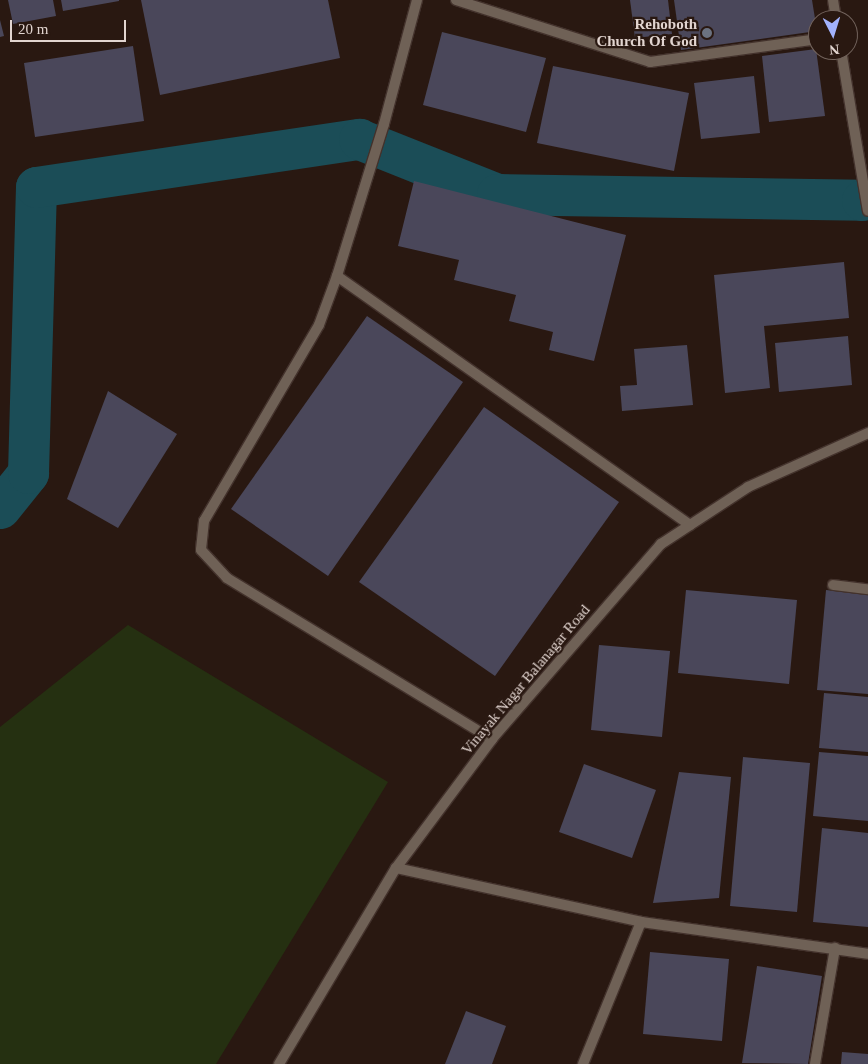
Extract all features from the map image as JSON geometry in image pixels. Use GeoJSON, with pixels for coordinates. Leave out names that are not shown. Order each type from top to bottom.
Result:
{"type":"FeatureCollection","features":[{"type":"Feature","properties":{"kind":"street"},"geometry":{"type":"LineString","coordinates":[[417,0],[370,172],[337,276],[319,325],[204,521],[201,550],[227,578],[492,739]]}},
{"type":"Feature","properties":{"kind":"street"},"geometry":{"type":"LineString","coordinates":[[456,0],[650,62],[808,41]]}},
{"type":"Feature","properties":{"kind":"street"},"geometry":{"type":"LineString","coordinates":[[843,60],[868,211]]}},
{"type":"Feature","properties":{"kind":"street"},"geometry":{"type":"LineString","coordinates":[[337,276],[690,525]]}},
{"type":"Feature","properties":{"kind":"street","name":"Vinayak Nagar Balanagar Road"},"geometry":{"type":"LineString","coordinates":[[279,1064],[396,868],[492,739],[661,544],[748,487],[868,433]]}},
{"type":"Feature","properties":{"kind":"street"},"geometry":{"type":"LineString","coordinates":[[833,584],[868,589]]}},
{"type":"Feature","properties":{"kind":"street"},"geometry":{"type":"LineString","coordinates":[[396,868],[641,922],[868,954]]}},
{"type":"Feature","properties":{"kind":"street"},"geometry":{"type":"LineString","coordinates":[[583,1064],[641,922]]}},
{"type":"Feature","properties":{"kind":"street"},"geometry":{"type":"LineString","coordinates":[[815,1064],[835,948]]}},
{"type":"Feature","properties":{"kind":"green space"},"geometry":{"type":"Polygon","coordinates":[[[128,625],[388,782],[216,1064],[0,1064],[0,727],[128,625]]]}},
{"type":"Feature","properties":{"kind":"building"},"geometry":{"type":"Polygon","coordinates":[[[8,0],[53,0],[56,16],[13,24],[8,0]]]}},
{"type":"Feature","properties":{"kind":"building"},"geometry":{"type":"Polygon","coordinates":[[[61,0],[119,0],[119,1],[63,11],[61,0]]]}},
{"type":"Feature","properties":{"kind":"building"},"geometry":{"type":"Polygon","coordinates":[[[141,0],[328,0],[340,58],[160,95],[141,0]]]}},
{"type":"Feature","properties":{"kind":"building"},"geometry":{"type":"Polygon","coordinates":[[[630,0],[668,0],[672,34],[635,38],[630,0]]]}},
{"type":"Feature","properties":{"kind":"building"},"geometry":{"type":"Polygon","coordinates":[[[674,0],[812,0],[814,10],[808,10],[808,32],[681,50],[674,0]]]}},
{"type":"Feature","properties":{"kind":"building"},"geometry":{"type":"Polygon","coordinates":[[[0,20],[4,36],[0,37],[0,20]]]}},
{"type":"Feature","properties":{"kind":"building"},"geometry":{"type":"Polygon","coordinates":[[[442,32],[546,58],[526,132],[423,105],[442,32]]]}},
{"type":"Feature","properties":{"kind":"building"},"geometry":{"type":"Polygon","coordinates":[[[133,46],[144,121],[35,137],[24,63],[133,46]]]}},
{"type":"Feature","properties":{"kind":"building"},"geometry":{"type":"Polygon","coordinates":[[[808,50],[808,60],[817,60],[825,116],[769,122],[762,56],[808,50]]]}},
{"type":"Feature","properties":{"kind":"building"},"geometry":{"type":"Polygon","coordinates":[[[553,66],[689,93],[674,171],[537,143],[553,66]]]}},
{"type":"Feature","properties":{"kind":"building"},"geometry":{"type":"Polygon","coordinates":[[[754,76],[760,133],[701,139],[694,83],[754,76]]]}},
{"type":"Feature","properties":{"kind":"building"},"geometry":{"type":"Polygon","coordinates":[[[414,181],[626,235],[594,361],[549,350],[553,332],[509,321],[516,295],[454,280],[459,260],[398,246],[414,181]]]}},
{"type":"Feature","properties":{"kind":"building"},"geometry":{"type":"Polygon","coordinates":[[[844,262],[849,318],[764,326],[770,388],[725,393],[714,275],[844,262]]]}},
{"type":"Feature","properties":{"kind":"building"},"geometry":{"type":"Polygon","coordinates":[[[367,316],[463,382],[328,576],[231,509],[367,316]]]}},
{"type":"Feature","properties":{"kind":"building"},"geometry":{"type":"Polygon","coordinates":[[[848,336],[852,385],[779,392],[775,343],[848,336]]]}},
{"type":"Feature","properties":{"kind":"building"},"geometry":{"type":"Polygon","coordinates":[[[687,345],[693,405],[622,411],[620,386],[637,385],[634,349],[687,345]]]}},
{"type":"Feature","properties":{"kind":"building"},"geometry":{"type":"Polygon","coordinates":[[[108,391],[177,434],[118,528],[67,499],[108,391]]]}},
{"type":"Feature","properties":{"kind":"building"},"geometry":{"type":"Polygon","coordinates":[[[484,407],[619,502],[495,676],[359,582],[484,407]]]}},
{"type":"Feature","properties":{"kind":"building"},"geometry":{"type":"Polygon","coordinates":[[[686,590],[797,600],[789,684],[678,673],[686,590]]]}},
{"type":"Feature","properties":{"kind":"building"},"geometry":{"type":"Polygon","coordinates":[[[826,590],[868,594],[868,694],[817,690],[826,590]]]}},
{"type":"Feature","properties":{"kind":"building"},"geometry":{"type":"Polygon","coordinates":[[[599,645],[670,651],[662,737],[591,730],[599,645]]]}},
{"type":"Feature","properties":{"kind":"building"},"geometry":{"type":"Polygon","coordinates":[[[824,693],[868,697],[868,752],[819,748],[824,693]]]}},
{"type":"Feature","properties":{"kind":"building"},"geometry":{"type":"Polygon","coordinates":[[[819,752],[868,756],[868,821],[813,816],[819,752]]]}},
{"type":"Feature","properties":{"kind":"building"},"geometry":{"type":"Polygon","coordinates":[[[743,757],[810,763],[797,912],[730,906],[743,757]]]}},
{"type":"Feature","properties":{"kind":"building"},"geometry":{"type":"Polygon","coordinates":[[[584,764],[656,790],[632,858],[559,832],[584,764]]]}},
{"type":"Feature","properties":{"kind":"building"},"geometry":{"type":"Polygon","coordinates":[[[679,772],[731,777],[719,898],[653,903],[679,772]]]}},
{"type":"Feature","properties":{"kind":"building"},"geometry":{"type":"Polygon","coordinates":[[[822,828],[868,833],[868,927],[813,922],[822,828]]]}},
{"type":"Feature","properties":{"kind":"building"},"geometry":{"type":"Polygon","coordinates":[[[650,952],[729,959],[722,1041],[643,1034],[650,952]]]}},
{"type":"Feature","properties":{"kind":"building"},"geometry":{"type":"Polygon","coordinates":[[[757,966],[822,976],[808,1064],[742,1063],[757,966]]]}},
{"type":"Feature","properties":{"kind":"building"},"geometry":{"type":"Polygon","coordinates":[[[466,1011],[506,1026],[492,1064],[445,1064],[466,1011]]]}},
{"type":"Feature","properties":{"kind":"building"},"geometry":{"type":"Polygon","coordinates":[[[842,1052],[868,1054],[868,1064],[841,1064],[842,1052]]]}},
{"type":"Feature","properties":{"kind":"waterway"},"geometry":{"type":"LineString","coordinates":[[0,508],[28,473],[36,187],[359,139],[497,194],[862,200],[868,198]]}},
{"type":"Feature","properties":{"kind":"place","name":"Rehoboth Church Of God"},"geometry":{"type":"Point","coordinates":[707,33]}}]}
